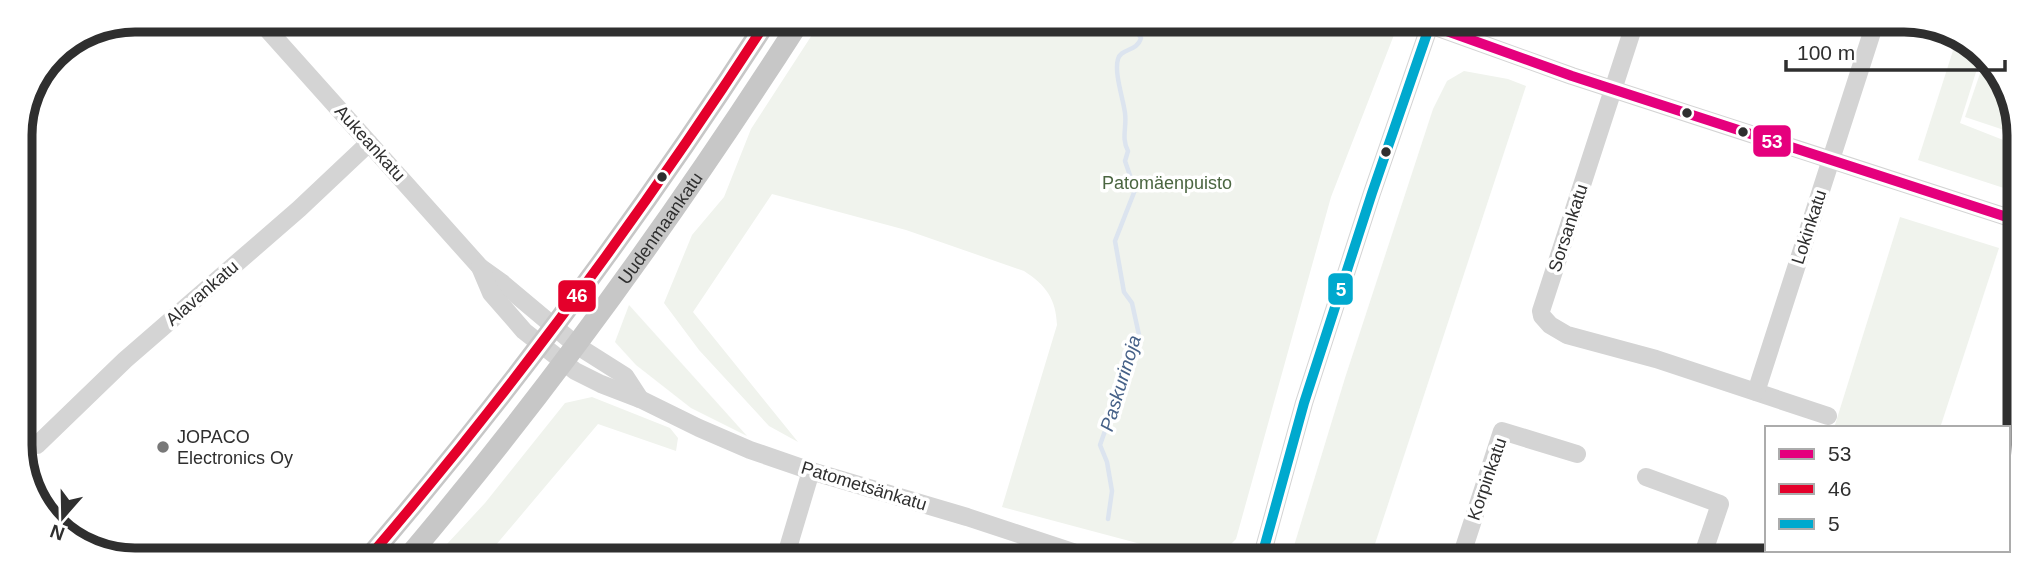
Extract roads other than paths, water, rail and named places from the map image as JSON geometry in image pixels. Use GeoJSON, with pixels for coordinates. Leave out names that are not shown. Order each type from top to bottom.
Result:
{"type":"FeatureCollection","features":[{"type":"Feature","properties":{"kind":"main road","name":"Uudenmaankatu"},"geometry":{"type":"LineString","coordinates":[[376,548],[486,414],[620,238],[760,32]]}},
{"type":"Feature","properties":{"kind":"main road","name":"Uudenmaankatu"},"geometry":{"type":"LineString","coordinates":[[415,548],[570,354],[687,192],[793,32]]}},
{"type":"Feature","properties":{"kind":"street","name":"Aukeankatu"},"geometry":{"type":"LineString","coordinates":[[271,32],[480,267],[491,293],[524,331],[547,336]]}},
{"type":"Feature","properties":{"kind":"street"},"geometry":{"type":"LineString","coordinates":[[1264,548],[1304,403],[1372,192],[1428,32]]}},
{"type":"Feature","properties":{"kind":"street"},"geometry":{"type":"LineString","coordinates":[[1453,32],[1613,89],[2007,217]]}},
{"type":"Feature","properties":{"kind":"street","name":"Sorsankatu"},"geometry":{"type":"LineString","coordinates":[[1632,32],[1541,311],[1542,316],[1566,335],[1656,359],[1756,392]]}},
{"type":"Feature","properties":{"kind":"street","name":"Lokinkatu"},"geometry":{"type":"LineString","coordinates":[[1756,392],[1872,32]]}},
{"type":"Feature","properties":{"kind":"street","name":"Alavankatu"},"geometry":{"type":"LineString","coordinates":[[37,445],[125,360],[369,144]]}},
{"type":"Feature","properties":{"kind":"street","name":"Patometsänkatu"},"geometry":{"type":"LineString","coordinates":[[547,336],[570,354],[575,371],[712,434],[811,471],[1061,548]]}},
{"type":"Feature","properties":{"kind":"street"},"geometry":{"type":"LineString","coordinates":[[1756,392],[1828,416]]}},
{"type":"Feature","properties":{"kind":"street","name":"Korpinkatu"},"geometry":{"type":"LineString","coordinates":[[1464,548],[1502,431],[1577,454]]}},
{"type":"Feature","properties":{"kind":"street"},"geometry":{"type":"LineString","coordinates":[[788,548],[811,471]]}},
{"type":"Feature","properties":{"kind":"street"},"geometry":{"type":"LineString","coordinates":[[1646,477],[1720,504],[1705,548]]}},
{"type":"Feature","properties":{"kind":"waterway","name":"Paskurinoja"},"geometry":{"type":"LineString","coordinates":[[1108,519],[1112,491],[1107,462],[1100,445],[1139,335],[1132,303],[1124,292],[1115,241],[1135,190],[1125,161],[1128,151],[1125,142],[1125,113],[1117,65],[1122,53],[1139,42],[1141,38],[1137,32]]}},
{"type":"Feature","properties":{"kind":"place","name":"JOPACO Electronics Oy"},"geometry":{"type":"Point","coordinates":[163,447]}},
{"type":"Feature","properties":{"kind":"park label","name":"Patomäenpuisto"},"geometry":{"type":"Point","coordinates":[1167,183]}}]}
